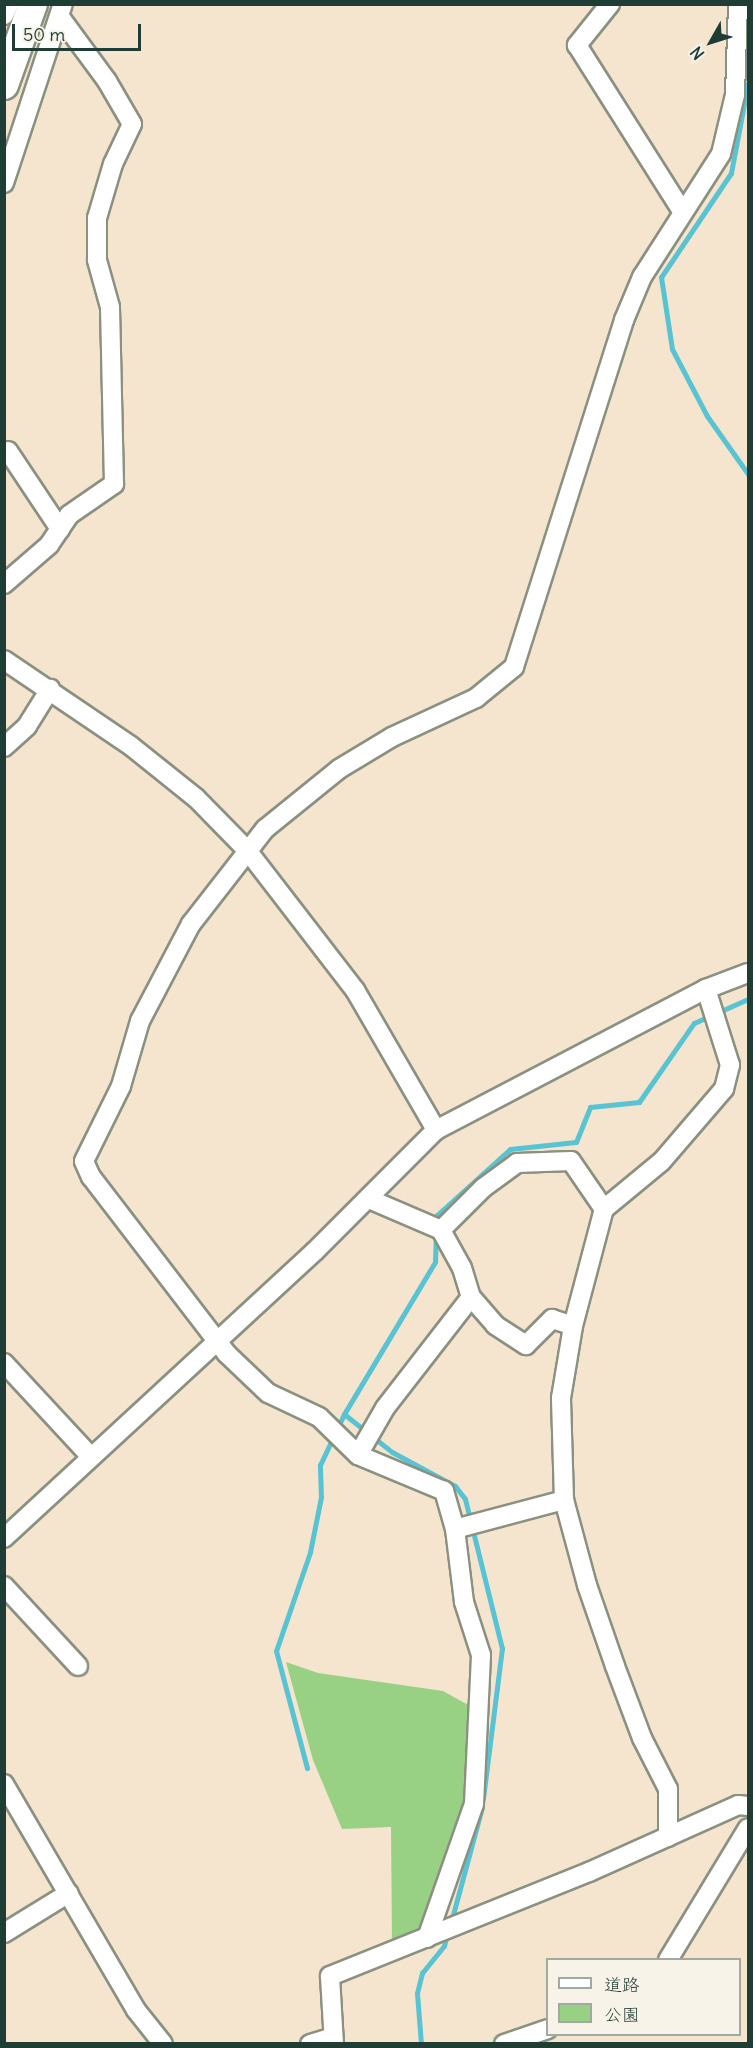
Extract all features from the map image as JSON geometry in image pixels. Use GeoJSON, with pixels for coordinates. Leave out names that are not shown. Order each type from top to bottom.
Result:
{"type":"FeatureCollection","features":[{"type":"Feature","properties":{"kind":"main road"},"geometry":{"type":"LineString","coordinates":[[4,85],[33,4]]}},
{"type":"Feature","properties":{"kind":"street"},"geometry":{"type":"LineString","coordinates":[[4,15],[9,4]]}},
{"type":"Feature","properties":{"kind":"street"},"geometry":{"type":"LineString","coordinates":[[610,4],[577,45],[682,211]]}},
{"type":"Feature","properties":{"kind":"street"},"geometry":{"type":"LineString","coordinates":[[427,1938],[474,1804],[482,1655],[464,1602],[455,1529],[444,1491],[358,1455],[319,1417],[268,1393],[227,1354],[218,1338],[152,1257],[84,1161],[121,1086],[140,1021],[191,924],[265,829],[339,769],[392,737],[476,698],[514,667],[624,321],[642,277],[682,211],[721,154],[735,95],[738,4]]}},
{"type":"Feature","properties":{"kind":"street"},"geometry":{"type":"LineString","coordinates":[[4,183],[62,11]]}},
{"type":"Feature","properties":{"kind":"street"},"geometry":{"type":"LineString","coordinates":[[4,584],[49,545],[69,515],[114,484],[110,307],[97,260],[97,218],[113,164],[132,124],[62,11]]}},
{"type":"Feature","properties":{"kind":"street"},"geometry":{"type":"LineString","coordinates":[[8,451],[60,529]]}},
{"type":"Feature","properties":{"kind":"street"},"geometry":{"type":"LineString","coordinates":[[4,660],[50,689],[196,798],[247,850],[355,990],[436,1130]]}},
{"type":"Feature","properties":{"kind":"street"},"geometry":{"type":"LineString","coordinates":[[4,747],[27,726],[50,689]]}},
{"type":"Feature","properties":{"kind":"street"},"geometry":{"type":"LineString","coordinates":[[4,1538],[369,1199],[436,1130],[706,989],[748,974]]}},
{"type":"Feature","properties":{"kind":"street"},"geometry":{"type":"LineString","coordinates":[[668,1837],[668,1789],[642,1738],[615,1666],[587,1585],[564,1500],[561,1398],[573,1326],[604,1209],[662,1161],[724,1089],[730,1065],[706,989]]}},
{"type":"Feature","properties":{"kind":"street"},"geometry":{"type":"LineString","coordinates":[[441,1230],[483,1188],[517,1163],[571,1161],[604,1209]]}},
{"type":"Feature","properties":{"kind":"street"},"geometry":{"type":"LineString","coordinates":[[369,1199],[441,1230],[462,1268],[471,1297],[495,1325],[526,1345],[552,1318],[573,1326]]}},
{"type":"Feature","properties":{"kind":"street"},"geometry":{"type":"LineString","coordinates":[[358,1455],[385,1408],[471,1297]]}},
{"type":"Feature","properties":{"kind":"street"},"geometry":{"type":"LineString","coordinates":[[4,1364],[91,1457]]}},
{"type":"Feature","properties":{"kind":"street"},"geometry":{"type":"LineString","coordinates":[[455,1529],[564,1500]]}},
{"type":"Feature","properties":{"kind":"street"},"geometry":{"type":"LineString","coordinates":[[4,1586],[78,1666]]}},
{"type":"Feature","properties":{"kind":"street"},"geometry":{"type":"LineString","coordinates":[[4,1784],[136,2010],[163,2043]]}},
{"type":"Feature","properties":{"kind":"street"},"geometry":{"type":"LineString","coordinates":[[310,2043],[334,2040],[330,1976],[668,1837],[738,1805],[748,1806]]}},
{"type":"Feature","properties":{"kind":"street"},"geometry":{"type":"LineString","coordinates":[[669,1958],[748,1828]]}},
{"type":"Feature","properties":{"kind":"street"},"geometry":{"type":"LineString","coordinates":[[4,1933],[69,1893]]}},
{"type":"Feature","properties":{"kind":"street"},"geometry":{"type":"LineString","coordinates":[[504,2043],[546,2030]]}},
{"type":"Feature","properties":{"kind":"green space"},"geometry":{"type":"Polygon","coordinates":[[[286,1662],[318,1673],[443,1691],[470,1706],[466,1800],[422,1934],[392,1944],[391,1827],[342,1829],[313,1760],[286,1662]]]}},
{"type":"Feature","properties":{"kind":"waterway"},"geometry":{"type":"LineString","coordinates":[[748,83],[731,173],[661,277],[672,349],[707,416],[748,474]]}},
{"type":"Feature","properties":{"kind":"waterway"},"geometry":{"type":"LineString","coordinates":[[436,1223],[437,1215],[510,1149],[576,1142],[590,1107],[639,1102],[694,1023],[748,999]]}},
{"type":"Feature","properties":{"kind":"waterway"},"geometry":{"type":"LineString","coordinates":[[436,1233],[435,1262],[344,1414],[392,1452],[455,1486],[465,1499],[502,1648],[483,1798]]}},
{"type":"Feature","properties":{"kind":"waterway"},"geometry":{"type":"LineString","coordinates":[[307,1768],[276,1651],[310,1552],[321,1497],[320,1465],[344,1414]]}},
{"type":"Feature","properties":{"kind":"waterway"},"geometry":{"type":"LineString","coordinates":[[451,1922],[482,1807]]}},
{"type":"Feature","properties":{"kind":"waterway"},"geometry":{"type":"LineString","coordinates":[[421,2044],[417,1993],[422,1973],[444,1946],[447,1934]]}}]}
